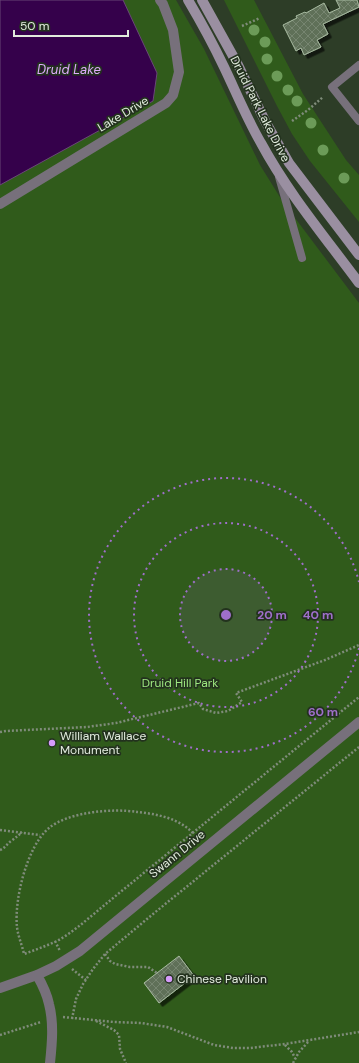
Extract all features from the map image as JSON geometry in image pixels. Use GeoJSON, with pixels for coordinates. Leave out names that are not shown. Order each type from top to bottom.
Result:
{"type":"FeatureCollection","features":[{"type":"Feature","properties":{"kind":"main road","name":"Druid Park Lake Drive"},"geometry":{"type":"LineString","coordinates":[[188,0],[203,24],[260,142],[278,173],[359,283]]}},
{"type":"Feature","properties":{"kind":"main road","name":"Druid Park Lake Drive"},"geometry":{"type":"LineString","coordinates":[[202,0],[238,65],[265,121],[288,162],[359,254]]}},
{"type":"Feature","properties":{"kind":"street","name":"Lake Drive"},"geometry":{"type":"LineString","coordinates":[[0,204],[166,103],[173,95],[179,72],[173,30],[164,4],[160,0]]}},
{"type":"Feature","properties":{"kind":"street","name":"Swann Drive"},"geometry":{"type":"LineString","coordinates":[[0,988],[37,975],[56,966],[80,951],[359,722]]}},
{"type":"Feature","properties":{"kind":"street"},"geometry":{"type":"LineString","coordinates":[[37,975],[47,998],[52,1019],[50,1063]]}},
{"type":"Feature","properties":{"kind":"lane"},"geometry":{"type":"LineString","coordinates":[[359,65],[332,87],[359,121]]}},
{"type":"Feature","properties":{"kind":"lane"},"geometry":{"type":"LineString","coordinates":[[278,173],[302,258]]}},
{"type":"Feature","properties":{"kind":"path"},"geometry":{"type":"LineString","coordinates":[[242,26],[260,18]]}},
{"type":"Feature","properties":{"kind":"path"},"geometry":{"type":"LineString","coordinates":[[292,121],[323,97]]}},
{"type":"Feature","properties":{"kind":"path"},"geometry":{"type":"LineString","coordinates":[[0,732],[43,728],[87,727],[116,723],[199,703],[203,709],[216,713],[228,711],[242,702],[236,693],[325,660],[359,644]]}},
{"type":"Feature","properties":{"kind":"path"},"geometry":{"type":"LineString","coordinates":[[193,833],[170,818],[126,810],[99,811],[73,816],[50,827],[40,836],[31,851],[19,894],[17,928],[24,954],[55,942],[85,921],[193,833],[359,697]]}},
{"type":"Feature","properties":{"kind":"path"},"geometry":{"type":"LineString","coordinates":[[72,1018],[76,999],[86,980],[105,954],[359,747]]}},
{"type":"Feature","properties":{"kind":"path"},"geometry":{"type":"LineString","coordinates":[[0,830],[22,832],[40,836]]}},
{"type":"Feature","properties":{"kind":"path"},"geometry":{"type":"LineString","coordinates":[[0,850],[5,848],[22,832]]}},
{"type":"Feature","properties":{"kind":"path"},"geometry":{"type":"LineString","coordinates":[[55,942],[62,953]]}},
{"type":"Feature","properties":{"kind":"path"},"geometry":{"type":"LineString","coordinates":[[105,954],[110,961],[115,964],[130,967],[148,967],[157,973]]}},
{"type":"Feature","properties":{"kind":"path"},"geometry":{"type":"LineString","coordinates":[[71,967],[86,980]]}},
{"type":"Feature","properties":{"kind":"path"},"geometry":{"type":"LineString","coordinates":[[61,1017],[140,1023],[167,1027],[214,1045],[233,1048],[250,1048],[285,1044],[359,1032]]}},
{"type":"Feature","properties":{"kind":"path"},"geometry":{"type":"LineString","coordinates":[[94,1020],[114,1030],[119,1035],[120,1049],[126,1063]]}},
{"type":"Feature","properties":{"kind":"path"},"geometry":{"type":"LineString","coordinates":[[0,1035],[43,1021]]}},
{"type":"Feature","properties":{"kind":"path"},"geometry":{"type":"LineString","coordinates":[[294,1063],[299,1052],[308,1041]]}},
{"type":"Feature","properties":{"kind":"path"},"geometry":{"type":"LineString","coordinates":[[285,1044],[296,1059]]}},
{"type":"Feature","properties":{"kind":"green space","name":"Druid Hill Park"},"geometry":{"type":"Polygon","coordinates":[[[0,0],[176,0],[204,49],[260,165],[283,202],[359,303],[359,1063],[0,1063],[0,0]]]}},
{"type":"Feature","properties":{"kind":"green space"},"geometry":{"type":"Polygon","coordinates":[[[224,0],[254,0],[303,94],[346,160],[359,175],[359,222],[310,161],[292,134],[224,0]]]}},
{"type":"Feature","properties":{"kind":"water","name":"Druid Lake"},"geometry":{"type":"Polygon","coordinates":[[[0,0],[123,0],[157,73],[153,101],[0,185],[0,0]]]}},
{"type":"Feature","properties":{"kind":"building"},"geometry":{"type":"Polygon","coordinates":[[[336,0],[357,0],[359,7],[323,24],[328,34],[317,40],[321,47],[304,55],[301,48],[296,51],[283,25],[297,18],[296,16],[305,12],[306,13],[324,3],[329,13],[340,8],[336,0]]]}},
{"type":"Feature","properties":{"kind":"building","name":"Chinese Pavilion"},"geometry":{"type":"Polygon","coordinates":[[[179,956],[194,976],[159,1003],[144,983],[179,956]]]}},
{"type":"Feature","properties":{"kind":"place","name":"William Wallace Monument"},"geometry":{"type":"Point","coordinates":[52,743]}},
{"type":"Feature","properties":{"kind":"place","name":"Chinese Pavilion"},"geometry":{"type":"Point","coordinates":[169,979]}}]}
